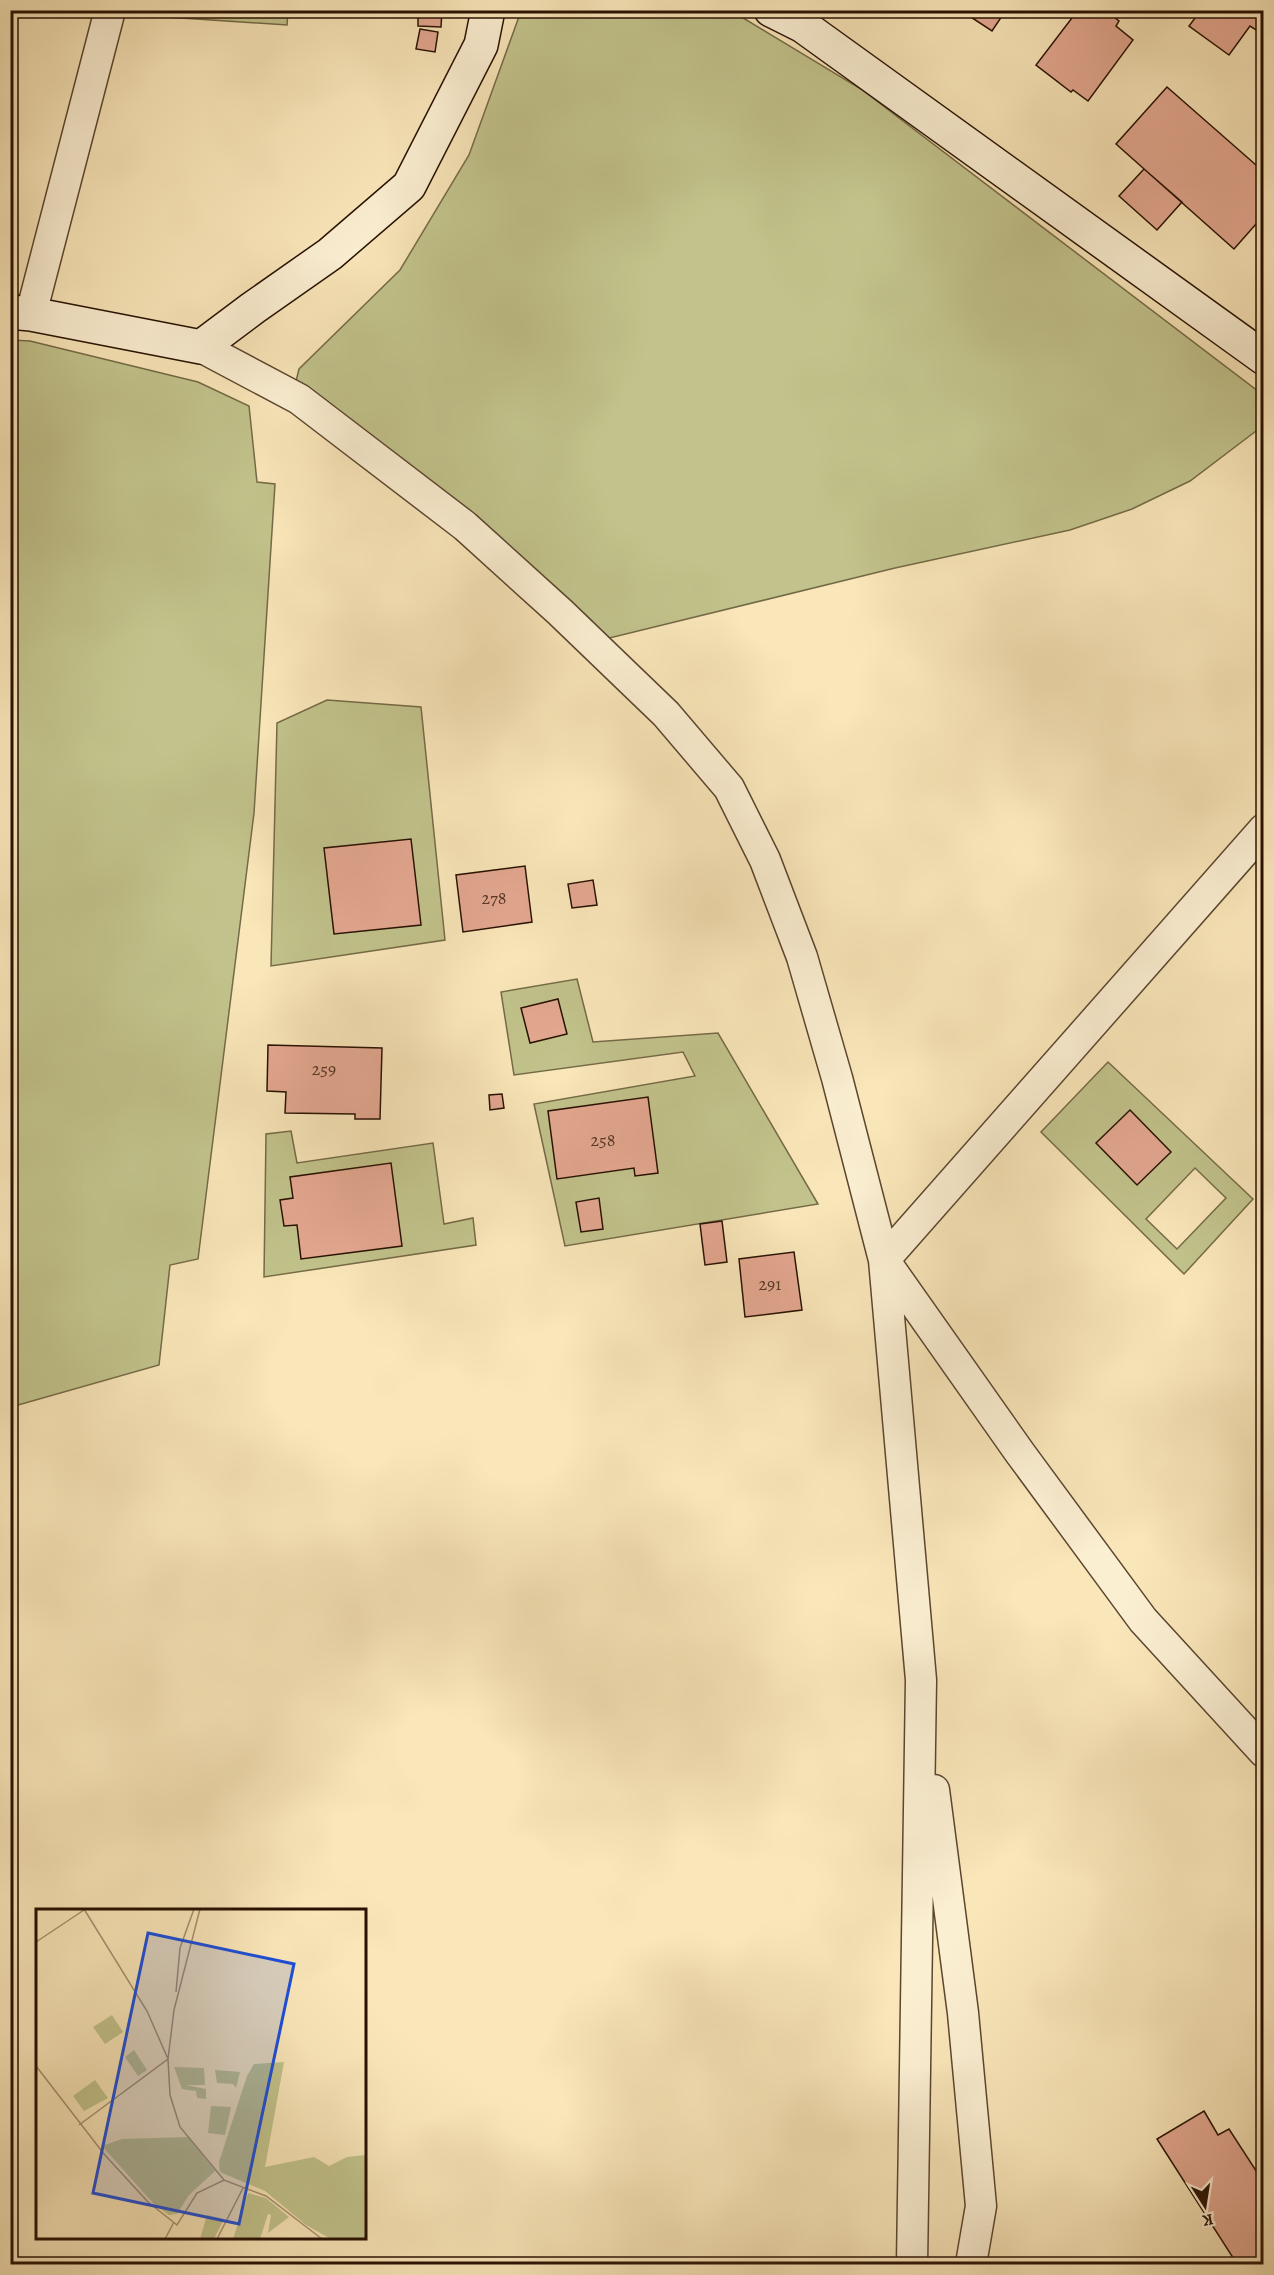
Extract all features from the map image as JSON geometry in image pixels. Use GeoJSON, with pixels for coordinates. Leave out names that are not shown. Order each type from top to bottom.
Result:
{"type":"FeatureCollection","features":[{"type":"Feature","properties":{"kind":"street"},"geometry":{"type":"LineString","coordinates":[[110,10],[21,313],[201,346],[299,399],[465,526],[560,612],[666,714],[729,788],[765,860],[802,957],[837,1078],[884,1260],[921,1680],[963,2013],[981,2206],[971,2265]]}},
{"type":"Feature","properties":{"kind":"street"},"geometry":{"type":"LineString","coordinates":[[201,346],[330,254],[409,186],[481,45],[488,10]]}},
{"type":"Feature","properties":{"kind":"street"},"geometry":{"type":"LineString","coordinates":[[771,10],[803,26],[1263,358]]}},
{"type":"Feature","properties":{"kind":"street"},"geometry":{"type":"LineString","coordinates":[[884,1260],[1263,828]]}},
{"type":"Feature","properties":{"kind":"street"},"geometry":{"type":"LineString","coordinates":[[884,1260],[1020,1454],[1143,1620],[1263,1752]]}},
{"type":"Feature","properties":{"kind":"street"},"geometry":{"type":"LineString","coordinates":[[912,2265],[921,1680]]}},
{"type":"Feature","properties":{"kind":"green space"},"geometry":{"type":"Polygon","coordinates":[[[137,10],[288,11],[287,25],[136,15],[137,10]]]}},
{"type":"Feature","properties":{"kind":"green space"},"geometry":{"type":"Polygon","coordinates":[[[730,10],[861,89],[1263,395],[1264,425],[1190,481],[1132,509],[1070,530],[895,568],[585,644],[291,402],[299,369],[400,270],[469,155],[521,11],[730,10]]]}},
{"type":"Feature","properties":{"kind":"green space"},"geometry":{"type":"Polygon","coordinates":[[[11,340],[30,341],[198,382],[249,406],[257,482],[275,484],[254,813],[198,1259],[170,1265],[159,1365],[11,1407],[11,340]]]}},
{"type":"Feature","properties":{"kind":"green space"},"geometry":{"type":"Polygon","coordinates":[[[327,700],[421,707],[445,940],[271,966],[277,723],[327,700]]]}},
{"type":"Feature","properties":{"kind":"green space"},"geometry":{"type":"Polygon","coordinates":[[[577,979],[593,1042],[718,1033],[818,1204],[565,1246],[534,1104],[695,1076],[683,1052],[514,1075],[501,992],[577,979]]]}},
{"type":"Feature","properties":{"kind":"green space"},"geometry":{"type":"Polygon","coordinates":[[[1108,1062],[1253,1199],[1184,1274],[1041,1132],[1108,1062]],[[1195,1168],[1146,1219],[1177,1249],[1226,1198],[1195,1168]]]}},
{"type":"Feature","properties":{"kind":"green space"},"geometry":{"type":"Polygon","coordinates":[[[291,1131],[297,1163],[433,1143],[444,1224],[473,1218],[476,1245],[264,1277],[266,1134],[291,1131]]]}},
{"type":"Feature","properties":{"kind":"building"},"geometry":{"type":"Polygon","coordinates":[[[418,10],[442,10],[441,27],[418,26],[418,10]]]}},
{"type":"Feature","properties":{"kind":"building"},"geometry":{"type":"Polygon","coordinates":[[[960,10],[1006,10],[992,31],[960,10]]]}},
{"type":"Feature","properties":{"kind":"building"},"geometry":{"type":"Polygon","coordinates":[[[1078,10],[1105,10],[1119,21],[1116,26],[1133,40],[1088,101],[1073,90],[1071,92],[1036,65],[1078,10]]]}},
{"type":"Feature","properties":{"kind":"building"},"geometry":{"type":"Polygon","coordinates":[[[1201,10],[1264,10],[1264,35],[1250,26],[1229,55],[1189,26],[1201,10]]]}},
{"type":"Feature","properties":{"kind":"building"},"geometry":{"type":"Polygon","coordinates":[[[420,29],[438,32],[435,52],[416,49],[420,29]]]}},
{"type":"Feature","properties":{"kind":"building"},"geometry":{"type":"Polygon","coordinates":[[[1167,87],[1264,172],[1264,215],[1234,249],[1116,144],[1167,87]]]}},
{"type":"Feature","properties":{"kind":"building"},"geometry":{"type":"Polygon","coordinates":[[[1144,169],[1182,202],[1157,230],[1119,196],[1144,169]]]}},
{"type":"Feature","properties":{"kind":"building"},"geometry":{"type":"Polygon","coordinates":[[[411,839],[421,925],[334,934],[324,848],[411,839]]]}},
{"type":"Feature","properties":{"kind":"building"},"geometry":{"type":"Polygon","coordinates":[[[525,866],[532,922],[463,932],[456,875],[525,866]]]}},
{"type":"Feature","properties":{"kind":"building"},"geometry":{"type":"Polygon","coordinates":[[[593,880],[597,905],[572,908],[568,884],[593,880]]]}},
{"type":"Feature","properties":{"kind":"building"},"geometry":{"type":"Polygon","coordinates":[[[558,999],[567,1034],[530,1043],[521,1008],[558,999]]]}},
{"type":"Feature","properties":{"kind":"building"},"geometry":{"type":"Polygon","coordinates":[[[268,1045],[382,1048],[380,1119],[355,1119],[355,1114],[285,1113],[286,1092],[267,1091],[268,1045]]]}},
{"type":"Feature","properties":{"kind":"building"},"geometry":{"type":"Polygon","coordinates":[[[502,1094],[504,1108],[490,1110],[489,1095],[502,1094]]]}},
{"type":"Feature","properties":{"kind":"building"},"geometry":{"type":"Polygon","coordinates":[[[648,1097],[658,1173],[635,1176],[634,1168],[557,1179],[548,1111],[648,1097]]]}},
{"type":"Feature","properties":{"kind":"building"},"geometry":{"type":"Polygon","coordinates":[[[1130,1110],[1171,1152],[1137,1185],[1096,1143],[1130,1110]]]}},
{"type":"Feature","properties":{"kind":"building"},"geometry":{"type":"Polygon","coordinates":[[[391,1163],[402,1246],[301,1259],[297,1225],[284,1226],[280,1200],[293,1198],[290,1177],[391,1163]]]}},
{"type":"Feature","properties":{"kind":"building"},"geometry":{"type":"Polygon","coordinates":[[[599,1198],[603,1229],[581,1232],[576,1202],[599,1198]]]}},
{"type":"Feature","properties":{"kind":"building"},"geometry":{"type":"Polygon","coordinates":[[[722,1221],[727,1262],[705,1265],[700,1224],[722,1221]]]}},
{"type":"Feature","properties":{"kind":"building"},"geometry":{"type":"Polygon","coordinates":[[[794,1252],[802,1310],[745,1317],[739,1259],[794,1252]]]}},
{"type":"Feature","properties":{"kind":"building"},"geometry":{"type":"Polygon","coordinates":[[[1204,2111],[1218,2135],[1229,2129],[1264,2183],[1264,2264],[1237,2264],[1157,2139],[1204,2111]]]}}]}
